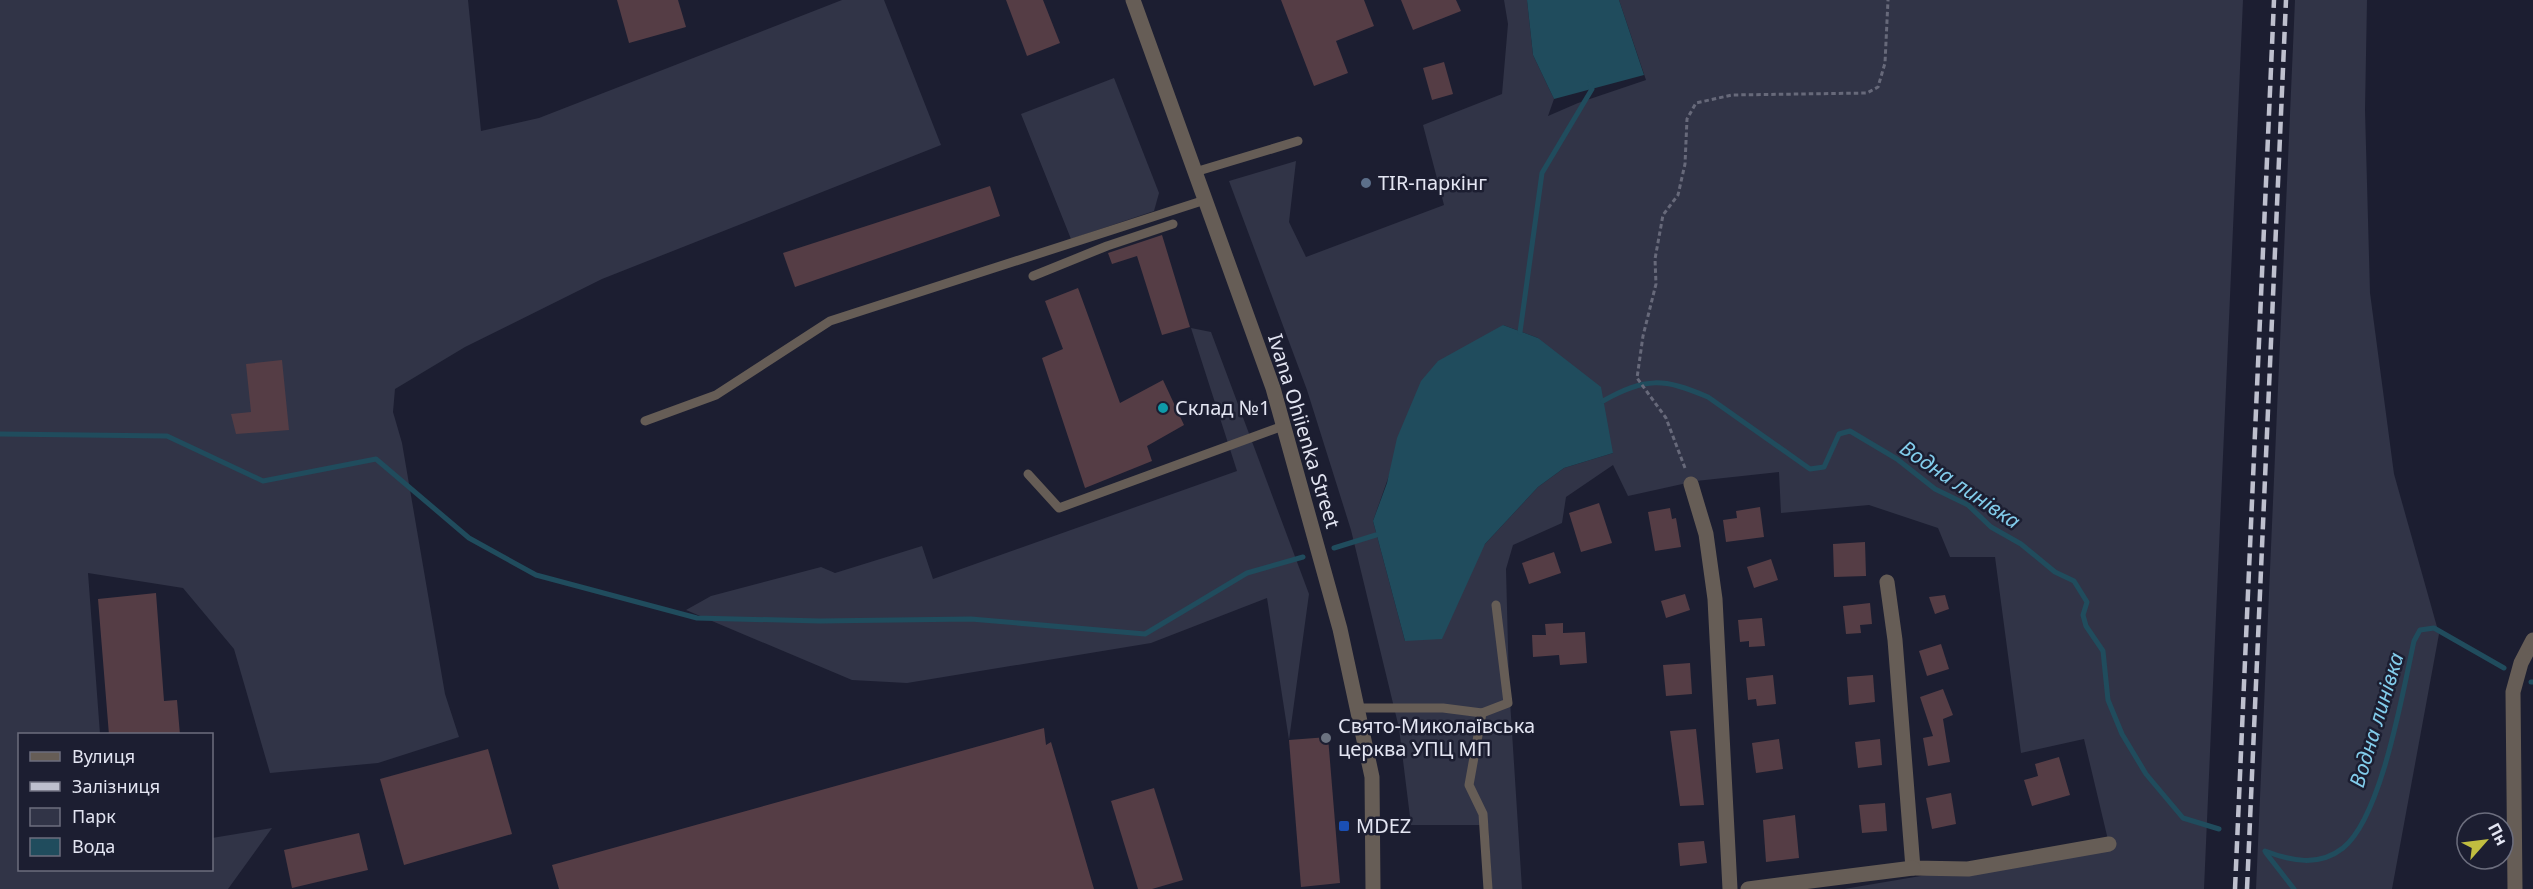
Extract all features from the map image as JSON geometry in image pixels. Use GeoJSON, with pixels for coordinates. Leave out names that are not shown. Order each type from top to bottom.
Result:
{"type":"FeatureCollection","features":[{"type":"Feature","properties":{"kind":"street","name":"Ivana Ohiienka Street"},"geometry":{"type":"LineString","coordinates":[[1133,0],[1273,388],[1340,629],[1372,777],[1373,889]]}},
{"type":"Feature","properties":{"kind":"street"},"geometry":{"type":"LineString","coordinates":[[1691,484],[1706,534],[1715,599],[1730,889]]}},
{"type":"Feature","properties":{"kind":"street"},"geometry":{"type":"LineString","coordinates":[[1887,582],[1895,640],[1913,868]]}},
{"type":"Feature","properties":{"kind":"street"},"geometry":{"type":"LineString","coordinates":[[2515,889],[2513,692],[2521,663],[2533,640]]}},
{"type":"Feature","properties":{"kind":"street"},"geometry":{"type":"LineString","coordinates":[[1748,889],[1913,868],[1968,869],[2109,844]]}},
{"type":"Feature","properties":{"kind":"lane"},"geometry":{"type":"LineString","coordinates":[[1195,172],[1298,141]]}},
{"type":"Feature","properties":{"kind":"lane"},"geometry":{"type":"LineString","coordinates":[[645,421],[716,395],[830,321],[1205,200]]}},
{"type":"Feature","properties":{"kind":"lane"},"geometry":{"type":"LineString","coordinates":[[1033,276],[1107,246],[1173,224]]}},
{"type":"Feature","properties":{"kind":"lane"},"geometry":{"type":"LineString","coordinates":[[1028,474],[1059,508],[1283,426]]}},
{"type":"Feature","properties":{"kind":"lane"},"geometry":{"type":"LineString","coordinates":[[1357,708],[1443,708],[1482,713],[1508,703],[1496,605]]}},
{"type":"Feature","properties":{"kind":"lane"},"geometry":{"type":"LineString","coordinates":[[1482,713],[1469,785],[1483,814],[1488,889]]}},
{"type":"Feature","properties":{"kind":"path"},"geometry":{"type":"LineString","coordinates":[[1691,484],[1666,418],[1637,378],[1643,336],[1656,284],[1655,259],[1663,215],[1678,195],[1685,164],[1687,119],[1696,103],[1732,95],[1867,93],[1878,87],[1885,63],[1888,0]]}},
{"type":"Feature","properties":{"kind":"green space"},"geometry":{"type":"Polygon","coordinates":[[[0,0],[468,0],[481,131],[539,118],[842,0],[884,0],[941,145],[602,279],[465,347],[395,389],[393,412],[402,443],[445,694],[459,737],[378,763],[270,773],[234,649],[183,588],[88,573],[100,733],[18,733],[18,871],[213,871],[213,838],[272,828],[228,889],[0,889],[0,0]]]}},
{"type":"Feature","properties":{"kind":"green space"},"geometry":{"type":"Polygon","coordinates":[[[1504,0],[1527,0],[1533,55],[1554,99],[1548,116],[1578,103],[1646,80],[1619,0],[2243,0],[2204,889],[1844,889],[2109,844],[2084,739],[2021,753],[1995,557],[1950,557],[1938,528],[1869,505],[1781,513],[1779,472],[1696,481],[1628,496],[1613,465],[1566,497],[1562,523],[1513,545],[1506,569],[1509,685],[1522,889],[1492,889],[1488,825],[1411,825],[1399,728],[1351,530],[1307,390],[1229,181],[1296,161],[1289,222],[1306,257],[1444,205],[1423,125],[1502,94],[1508,24],[1504,0]],[[1503,325],[1392,467],[1373,521],[1405,641],[1485,544],[1538,487],[1564,468],[1613,453],[1538,338],[1503,325]]]}},
{"type":"Feature","properties":{"kind":"green space"},"geometry":{"type":"Polygon","coordinates":[[[2295,0],[2367,0],[2365,110],[2370,293],[2394,474],[2439,634],[2392,889],[2256,889],[2295,0]]]}},
{"type":"Feature","properties":{"kind":"green space"},"geometry":{"type":"Polygon","coordinates":[[[1114,78],[1159,193],[1154,211],[1071,239],[1021,114],[1114,78]]]}},
{"type":"Feature","properties":{"kind":"green space"},"geometry":{"type":"Polygon","coordinates":[[[1191,328],[1211,332],[1309,594],[1289,740],[1267,598],[1151,643],[907,683],[852,680],[686,610],[711,596],[821,567],[835,573],[922,546],[933,579],[1237,471],[1191,328]]]}},
{"type":"Feature","properties":{"kind":"water"},"geometry":{"type":"Polygon","coordinates":[[[1527,0],[1619,0],[1644,75],[1554,99],[1533,55],[1527,0]]]}},
{"type":"Feature","properties":{"kind":"water"},"geometry":{"type":"Polygon","coordinates":[[[1503,325],[1538,338],[1601,387],[1613,453],[1564,468],[1538,487],[1485,544],[1442,639],[1405,641],[1373,521],[1387,483],[1397,438],[1421,381],[1438,361],[1503,325]]]}},
{"type":"Feature","properties":{"kind":"building"},"geometry":{"type":"Polygon","coordinates":[[[617,0],[678,0],[686,27],[629,43],[617,0]]]}},
{"type":"Feature","properties":{"kind":"building"},"geometry":{"type":"Polygon","coordinates":[[[1006,0],[1043,0],[1060,43],[1027,56],[1006,0]]]}},
{"type":"Feature","properties":{"kind":"building"},"geometry":{"type":"Polygon","coordinates":[[[1281,0],[1364,0],[1374,26],[1336,41],[1348,73],[1314,86],[1281,0]]]}},
{"type":"Feature","properties":{"kind":"building"},"geometry":{"type":"Polygon","coordinates":[[[1401,0],[1456,0],[1461,11],[1413,30],[1401,0]]]}},
{"type":"Feature","properties":{"kind":"building"},"geometry":{"type":"Polygon","coordinates":[[[1444,62],[1453,94],[1432,100],[1423,68],[1444,62]]]}},
{"type":"Feature","properties":{"kind":"building"},"geometry":{"type":"Polygon","coordinates":[[[990,186],[1000,216],[795,287],[783,253],[990,186]]]}},
{"type":"Feature","properties":{"kind":"building"},"geometry":{"type":"Polygon","coordinates":[[[1162,235],[1190,327],[1162,335],[1137,256],[1112,264],[1108,253],[1162,235]]]}},
{"type":"Feature","properties":{"kind":"building"},"geometry":{"type":"Polygon","coordinates":[[[1078,288],[1120,403],[1163,380],[1184,425],[1147,446],[1152,461],[1085,488],[1042,358],[1063,349],[1045,301],[1078,288]]]}},
{"type":"Feature","properties":{"kind":"building"},"geometry":{"type":"Polygon","coordinates":[[[282,360],[289,430],[236,434],[231,414],[251,412],[246,364],[282,360]]]}},
{"type":"Feature","properties":{"kind":"building"},"geometry":{"type":"Polygon","coordinates":[[[1599,503],[1612,543],[1581,552],[1569,513],[1599,503]]]}},
{"type":"Feature","properties":{"kind":"building"},"geometry":{"type":"Polygon","coordinates":[[[1760,507],[1764,537],[1726,542],[1723,520],[1737,518],[1736,511],[1760,507]]]}},
{"type":"Feature","properties":{"kind":"building"},"geometry":{"type":"Polygon","coordinates":[[[1670,508],[1672,519],[1676,518],[1681,547],[1655,551],[1648,512],[1670,508]]]}},
{"type":"Feature","properties":{"kind":"building"},"geometry":{"type":"Polygon","coordinates":[[[1865,542],[1866,576],[1834,577],[1833,544],[1865,542]]]}},
{"type":"Feature","properties":{"kind":"building"},"geometry":{"type":"Polygon","coordinates":[[[1554,552],[1561,573],[1529,584],[1522,563],[1554,552]]]}},
{"type":"Feature","properties":{"kind":"building"},"geometry":{"type":"Polygon","coordinates":[[[1771,559],[1778,580],[1754,588],[1747,567],[1771,559]]]}},
{"type":"Feature","properties":{"kind":"building"},"geometry":{"type":"Polygon","coordinates":[[[156,593],[164,701],[177,700],[180,733],[109,733],[98,599],[156,593]]]}},
{"type":"Feature","properties":{"kind":"building"},"geometry":{"type":"Polygon","coordinates":[[[1685,594],[1690,610],[1666,618],[1661,601],[1685,594]]]}},
{"type":"Feature","properties":{"kind":"building"},"geometry":{"type":"Polygon","coordinates":[[[1945,595],[1949,609],[1935,614],[1929,597],[1945,595]]]}},
{"type":"Feature","properties":{"kind":"building"},"geometry":{"type":"Polygon","coordinates":[[[1870,603],[1872,624],[1860,625],[1861,633],[1846,634],[1843,606],[1870,603]]]}},
{"type":"Feature","properties":{"kind":"building"},"geometry":{"type":"Polygon","coordinates":[[[1762,618],[1765,646],[1749,647],[1749,641],[1740,642],[1738,620],[1762,618]]]}},
{"type":"Feature","properties":{"kind":"building"},"geometry":{"type":"Polygon","coordinates":[[[1563,623],[1563,633],[1585,632],[1587,663],[1560,665],[1559,655],[1533,657],[1532,635],[1546,635],[1545,624],[1563,623]]]}},
{"type":"Feature","properties":{"kind":"building"},"geometry":{"type":"Polygon","coordinates":[[[1941,644],[1949,669],[1927,676],[1919,651],[1941,644]]]}},
{"type":"Feature","properties":{"kind":"building"},"geometry":{"type":"Polygon","coordinates":[[[1690,663],[1692,694],[1666,696],[1663,665],[1690,663]]]}},
{"type":"Feature","properties":{"kind":"building"},"geometry":{"type":"Polygon","coordinates":[[[1773,675],[1776,704],[1757,706],[1756,699],[1748,700],[1746,678],[1773,675]]]}},
{"type":"Feature","properties":{"kind":"building"},"geometry":{"type":"Polygon","coordinates":[[[1873,675],[1875,702],[1849,705],[1847,677],[1873,675]]]}},
{"type":"Feature","properties":{"kind":"building"},"geometry":{"type":"Polygon","coordinates":[[[1943,689],[1953,715],[1943,719],[1950,762],[1928,766],[1923,738],[1933,736],[1920,697],[1943,689]]]}},
{"type":"Feature","properties":{"kind":"building"},"geometry":{"type":"Polygon","coordinates":[[[1044,728],[1046,745],[1051,742],[1094,889],[559,889],[552,865],[1044,728]]]}},
{"type":"Feature","properties":{"kind":"building"},"geometry":{"type":"Polygon","coordinates":[[[1696,729],[1704,805],[1680,806],[1670,731],[1696,729]]]}},
{"type":"Feature","properties":{"kind":"building"},"geometry":{"type":"Polygon","coordinates":[[[1328,737],[1340,883],[1301,887],[1289,740],[1328,737]]]}},
{"type":"Feature","properties":{"kind":"building"},"geometry":{"type":"Polygon","coordinates":[[[1779,739],[1783,769],[1756,773],[1752,743],[1779,739]]]}},
{"type":"Feature","properties":{"kind":"building"},"geometry":{"type":"Polygon","coordinates":[[[1880,739],[1882,765],[1858,768],[1855,742],[1880,739]]]}},
{"type":"Feature","properties":{"kind":"building"},"geometry":{"type":"Polygon","coordinates":[[[488,749],[512,834],[404,865],[380,779],[488,749]]]}},
{"type":"Feature","properties":{"kind":"building"},"geometry":{"type":"Polygon","coordinates":[[[2059,757],[2070,795],[2032,806],[2024,780],[2038,776],[2035,764],[2059,757]]]}},
{"type":"Feature","properties":{"kind":"building"},"geometry":{"type":"Polygon","coordinates":[[[1154,788],[1183,880],[1152,889],[1138,889],[1111,801],[1154,788]]]}},
{"type":"Feature","properties":{"kind":"building"},"geometry":{"type":"Polygon","coordinates":[[[1951,793],[1956,824],[1932,829],[1926,798],[1951,793]]]}},
{"type":"Feature","properties":{"kind":"building"},"geometry":{"type":"Polygon","coordinates":[[[1885,803],[1887,831],[1862,833],[1859,805],[1885,803]]]}},
{"type":"Feature","properties":{"kind":"building"},"geometry":{"type":"Polygon","coordinates":[[[1795,815],[1799,858],[1766,862],[1763,820],[1795,815]]]}},
{"type":"Feature","properties":{"kind":"building"},"geometry":{"type":"Polygon","coordinates":[[[359,833],[368,870],[292,888],[284,850],[359,833]]]}},
{"type":"Feature","properties":{"kind":"building"},"geometry":{"type":"Polygon","coordinates":[[[1704,841],[1707,863],[1680,866],[1678,843],[1704,841]]]}},
{"type":"Feature","properties":{"kind":"waterway"},"geometry":{"type":"LineString","coordinates":[[1520,332],[1542,173],[1592,89],[1590,84]]}},
{"type":"Feature","properties":{"kind":"waterway","name":"Водна линівка"},"geometry":{"type":"LineString","coordinates":[[1603,401],[1643,384],[1679,386],[1708,397],[1810,469],[1824,467],[1839,434],[1850,431],[1897,459],[1935,489],[1968,505],[1991,527],[2021,544],[2055,572],[2074,581],[2087,602],[2083,615],[2086,626],[2103,651],[2108,700],[2122,734],[2146,774],[2183,818],[2219,829]]}},
{"type":"Feature","properties":{"kind":"waterway"},"geometry":{"type":"LineString","coordinates":[[0,434],[167,436],[263,481],[376,459],[469,538],[536,575],[697,618],[820,621],[971,619],[1145,634],[1247,573],[1303,557]]}},
{"type":"Feature","properties":{"kind":"waterway"},"geometry":{"type":"LineString","coordinates":[[1334,548],[1376,535]]}},
{"type":"Feature","properties":{"kind":"waterway","name":"Водна линівка"},"geometry":{"type":"LineString","coordinates":[[2265,851],[2295,859],[2315,860],[2334,854],[2343,848],[2357,832],[2380,782],[2397,720],[2414,641],[2420,630],[2434,628],[2504,668]]}},
{"type":"Feature","properties":{"kind":"waterway","name":"Водна линівка"},"geometry":{"type":"LineString","coordinates":[[2266,853],[2294,889]]}},
{"type":"Feature","properties":{"kind":"railway"},"geometry":{"type":"LineString","coordinates":[[2235,889],[2274,0]]}},
{"type":"Feature","properties":{"kind":"railway"},"geometry":{"type":"LineString","coordinates":[[2247,889],[2286,0]]}},
{"type":"Feature","properties":{"kind":"place","name":"TIR-паркінг"},"geometry":{"type":"Point","coordinates":[1366,183]}},
{"type":"Feature","properties":{"kind":"place","name":"Склад №1"},"geometry":{"type":"Point","coordinates":[1163,408]}},
{"type":"Feature","properties":{"kind":"place","name":"Свято-Миколаївська церква УПЦ МП"},"geometry":{"type":"Point","coordinates":[1326,738]}},
{"type":"Feature","properties":{"kind":"place","name":"MDEZ"},"geometry":{"type":"Point","coordinates":[1344,826]}}]}
